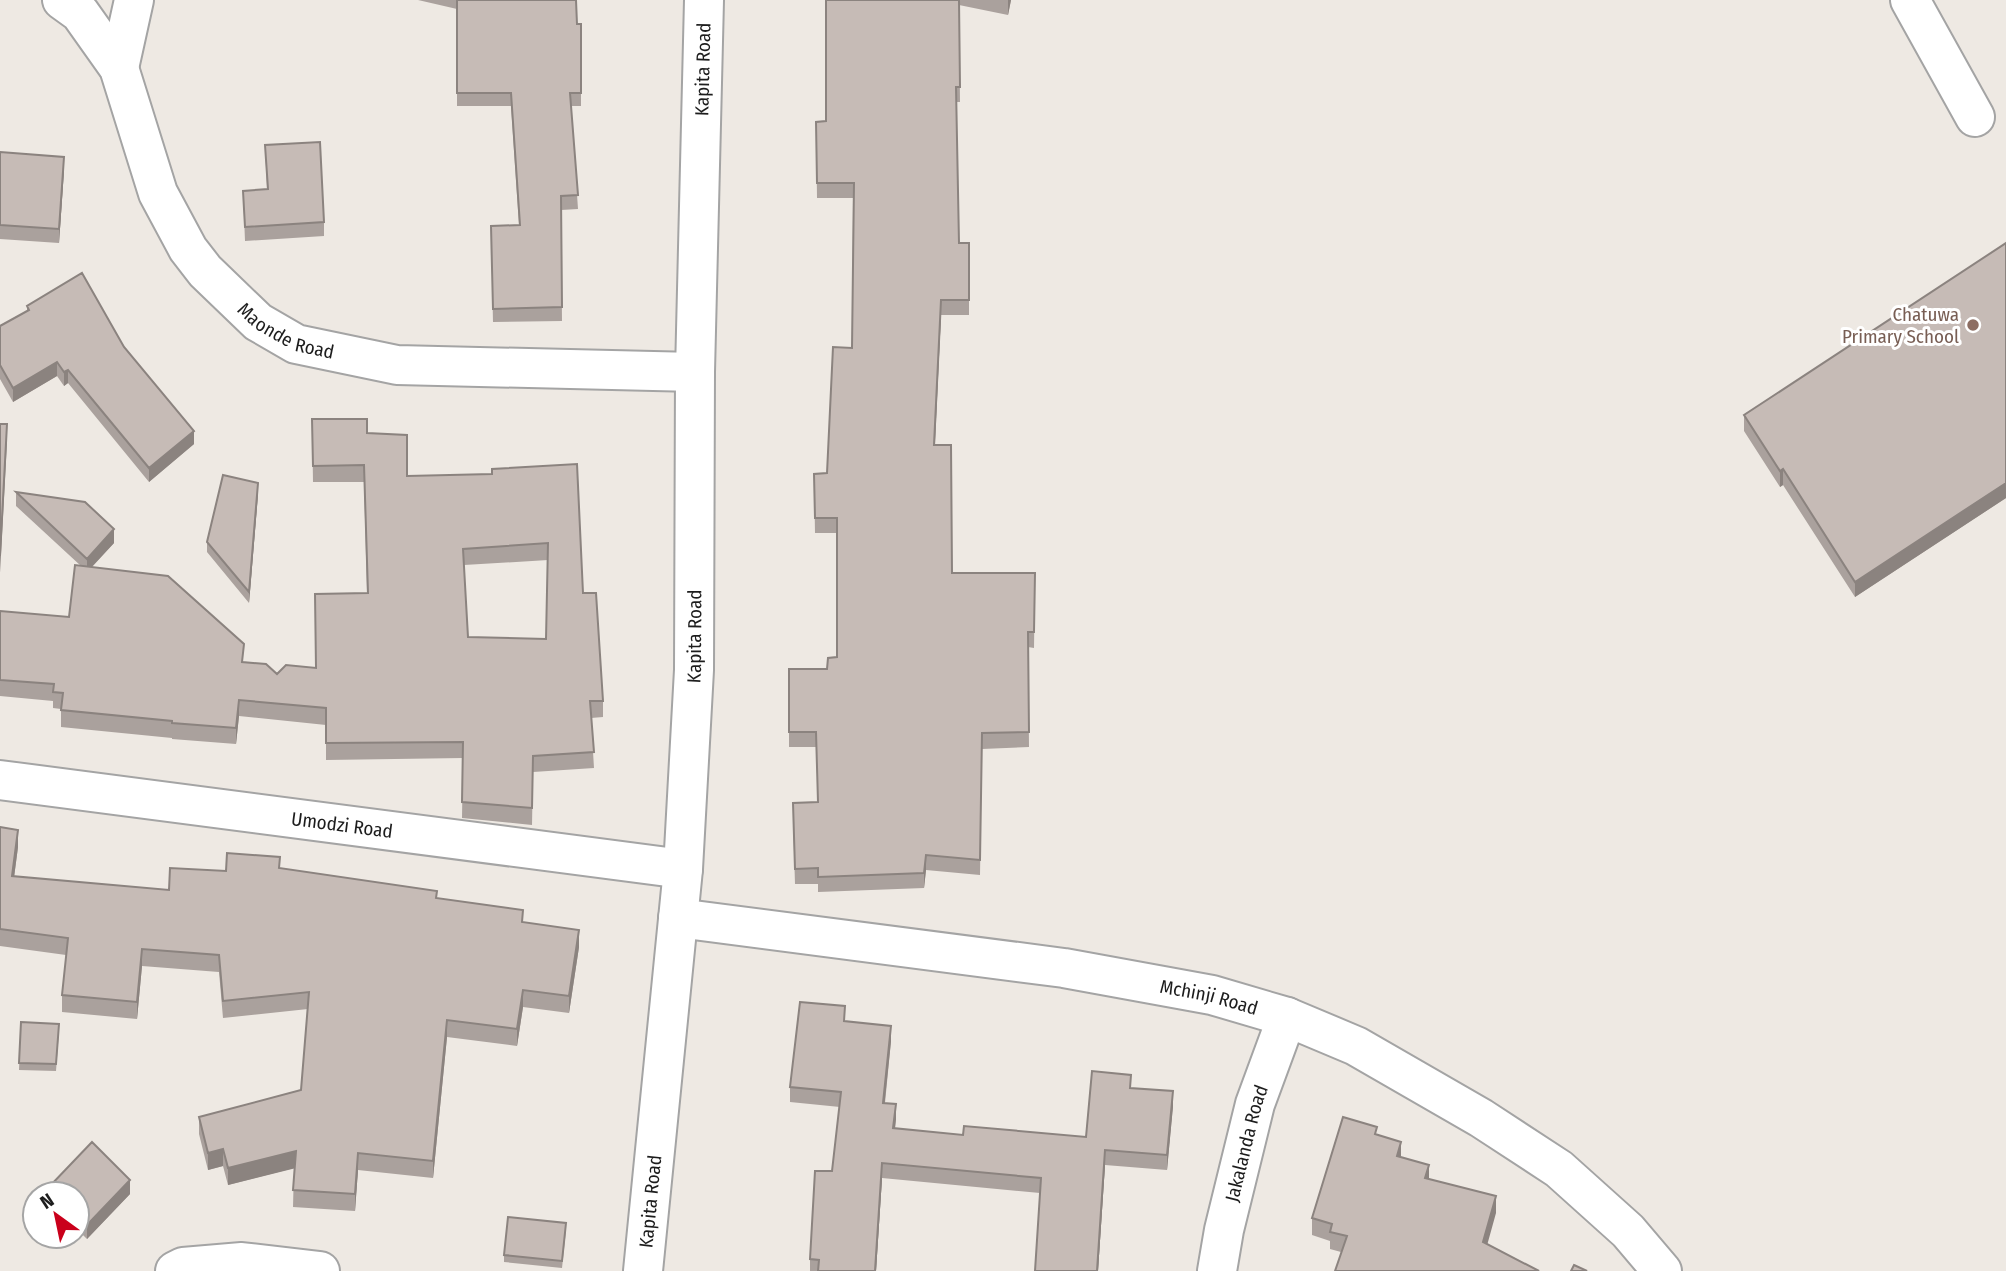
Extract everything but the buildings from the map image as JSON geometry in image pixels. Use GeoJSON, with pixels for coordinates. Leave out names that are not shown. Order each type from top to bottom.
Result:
{"type":"FeatureCollection","features":[{"type":"Feature","properties":{"kind":"street","name":"Maonde Road"},"geometry":{"type":"LineString","coordinates":[[62,0],[80,13],[119,68],[158,192],[188,249],[205,271],[258,322],[296,344],[397,365],[695,372]]}},
{"type":"Feature","properties":{"kind":"street"},"geometry":{"type":"LineString","coordinates":[[119,68],[134,0]]}},
{"type":"Feature","properties":{"kind":"street","name":"Kapita Road"},"geometry":{"type":"LineString","coordinates":[[643,1271],[683,869],[694,670],[695,372],[704,0]]}},
{"type":"Feature","properties":{"kind":"street"},"geometry":{"type":"LineString","coordinates":[[1910,0],[1975,117]]}},
{"type":"Feature","properties":{"kind":"street","name":"Umodzi Road"},"geometry":{"type":"LineString","coordinates":[[0,780],[683,869]]}},
{"type":"Feature","properties":{"kind":"street","name":"Mchinji Road"},"geometry":{"type":"LineString","coordinates":[[678,918],[1064,968],[1212,995],[1287,1017],[1356,1046],[1481,1118],[1548,1162],[1628,1231],[1662,1271]]}},
{"type":"Feature","properties":{"kind":"street","name":"Jakalanda Road"},"geometry":{"type":"LineString","coordinates":[[1217,1271],[1224,1230],[1255,1104],[1287,1017]]}},
{"type":"Feature","properties":{"kind":"street"},"geometry":{"type":"LineString","coordinates":[[175,1271],[183,1267],[242,1262],[320,1271]]}},
{"type":"Feature","properties":{"kind":"place","name":"Chatuwa Primary School"},"geometry":{"type":"Point","coordinates":[1973,325]}}]}
